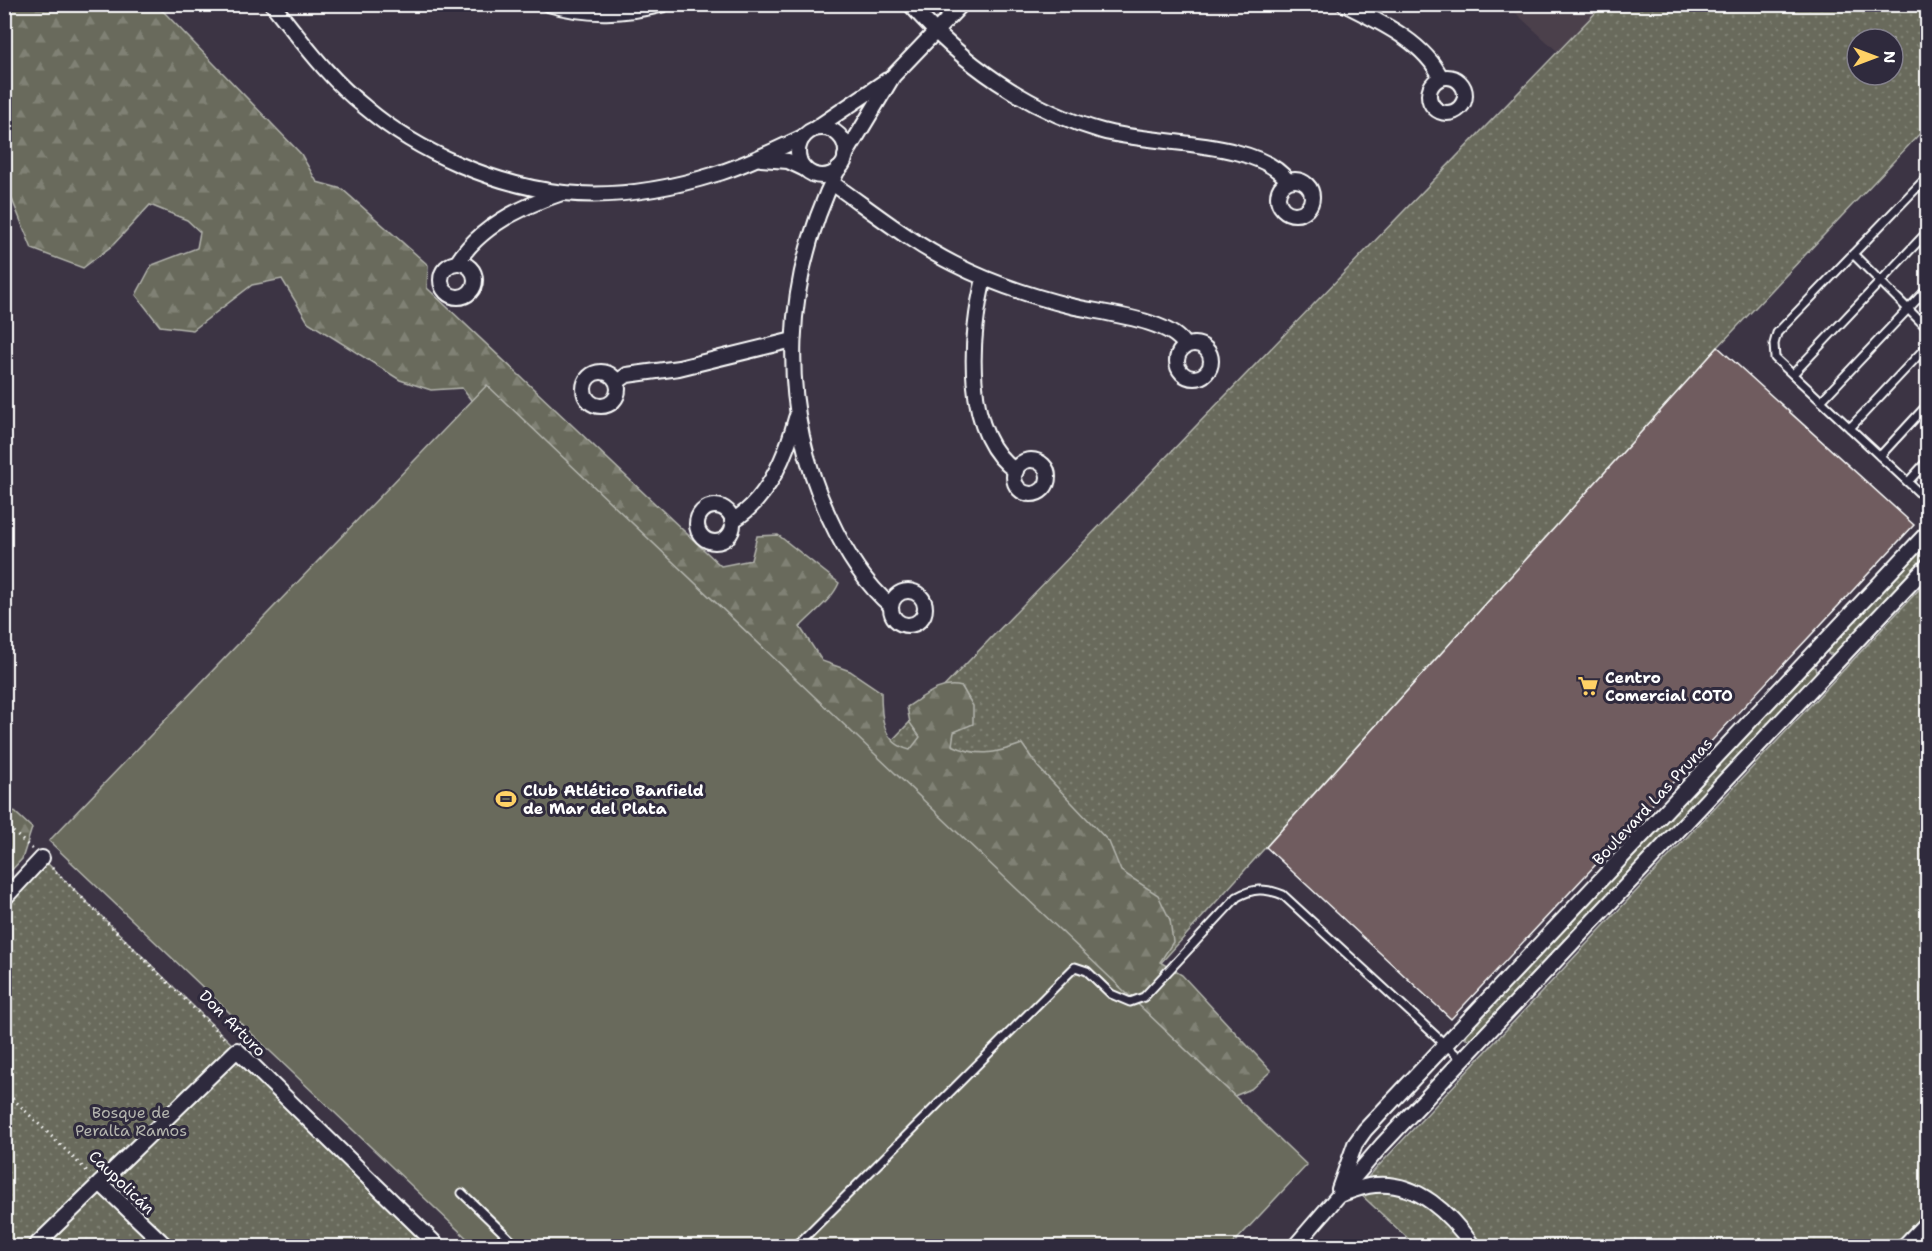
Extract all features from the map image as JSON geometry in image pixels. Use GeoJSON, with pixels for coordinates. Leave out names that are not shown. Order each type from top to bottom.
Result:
{"type":"FeatureCollection","features":[{"type":"Feature","properties":{"kind":"street"},"geometry":{"type":"LineString","coordinates":[[272,4],[327,73],[388,126],[462,165],[510,181],[564,193],[600,193],[662,187],[718,174],[753,160],[809,133],[893,76],[962,4]]}},
{"type":"Feature","properties":{"kind":"street"},"geometry":{"type":"LineString","coordinates":[[548,4],[588,13],[613,13],[664,4]]}},
{"type":"Feature","properties":{"kind":"street"},"geometry":{"type":"LineString","coordinates":[[910,4],[936,32],[988,75],[1044,109],[1103,131],[1238,153],[1273,166],[1288,181]]}},
{"type":"Feature","properties":{"kind":"street"},"geometry":{"type":"LineString","coordinates":[[1344,4],[1390,29],[1413,45],[1432,62],[1441,78]]}},
{"type":"Feature","properties":{"kind":"street"},"geometry":{"type":"LineString","coordinates":[[891,606],[861,573],[833,525],[806,458],[797,416],[793,340],[799,285],[823,204],[845,156],[893,76]]}},
{"type":"Feature","properties":{"kind":"street"},"geometry":{"type":"LineString","coordinates":[[823,204],[819,185],[808,171],[798,149],[809,133],[828,128],[840,136],[844,142],[845,156]]}},
{"type":"Feature","properties":{"kind":"street"},"geometry":{"type":"LineString","coordinates":[[753,160],[778,159],[825,175],[838,169]]}},
{"type":"Feature","properties":{"kind":"street"},"geometry":{"type":"LineString","coordinates":[[832,183],[906,236],[984,279],[1044,298],[1153,325],[1176,335],[1185,346]]}},
{"type":"Feature","properties":{"kind":"street"},"geometry":{"type":"LineString","coordinates":[[457,263],[477,238],[492,226],[533,203],[564,193]]}},
{"type":"Feature","properties":{"kind":"street"},"geometry":{"type":"LineString","coordinates":[[984,279],[975,323],[974,384],[992,445],[999,457],[1016,471]]}},
{"type":"Feature","properties":{"kind":"street"},"geometry":{"type":"LineString","coordinates":[[617,382],[627,375],[688,366],[793,340]]}},
{"type":"Feature","properties":{"kind":"street"},"geometry":{"type":"LineString","coordinates":[[732,521],[753,505],[768,484],[788,447],[797,416]]}},
{"type":"Feature","properties":{"kind":"street","name":"Boulevard Las Prunas"},"geometry":{"type":"LineString","coordinates":[[1337,1195],[1355,1144],[1400,1093],[1928,532]]}},
{"type":"Feature","properties":{"kind":"street"},"geometry":{"type":"LineString","coordinates":[[1295,1246],[1337,1195],[1416,1109],[1928,565]]}},
{"type":"Feature","properties":{"kind":"street"},"geometry":{"type":"LineString","coordinates":[[1814,653],[1830,669]]}},
{"type":"Feature","properties":{"kind":"street"},"geometry":{"type":"LineString","coordinates":[[4,898],[42,858]]}},
{"type":"Feature","properties":{"kind":"street"},"geometry":{"type":"LineString","coordinates":[[34,1246],[237,1050]]}},
{"type":"Feature","properties":{"kind":"street","name":"Don Arturo"},"geometry":{"type":"LineString","coordinates":[[237,1050],[438,1246]]}},
{"type":"Feature","properties":{"kind":"street","name":"Caupolicán"},"geometry":{"type":"LineString","coordinates":[[100,1184],[166,1246]]}},
{"type":"Feature","properties":{"kind":"street"},"geometry":{"type":"LineString","coordinates":[[1337,1195],[1374,1185],[1395,1185],[1428,1198],[1439,1206],[1473,1246]]}},
{"type":"Feature","properties":{"kind":"street"},"geometry":{"type":"LineString","coordinates":[[1904,1246],[1928,1221]]}},
{"type":"Feature","properties":{"kind":"lane"},"geometry":{"type":"LineString","coordinates":[[1928,176],[1777,333],[1774,344],[1775,358],[1928,501]]}},
{"type":"Feature","properties":{"kind":"lane"},"geometry":{"type":"LineString","coordinates":[[1793,374],[1928,231]]}},
{"type":"Feature","properties":{"kind":"lane"},"geometry":{"type":"LineString","coordinates":[[1853,254],[1928,329]]}},
{"type":"Feature","properties":{"kind":"lane"},"geometry":{"type":"LineString","coordinates":[[1821,401],[1928,288]]}},
{"type":"Feature","properties":{"kind":"lane"},"geometry":{"type":"LineString","coordinates":[[1850,428],[1928,345]]}},
{"type":"Feature","properties":{"kind":"lane"},"geometry":{"type":"LineString","coordinates":[[1880,456],[1928,404]]}},
{"type":"Feature","properties":{"kind":"lane"},"geometry":{"type":"LineString","coordinates":[[1908,483],[1928,460]]}},
{"type":"Feature","properties":{"kind":"lane"},"geometry":{"type":"LineString","coordinates":[[796,1246],[1075,967],[1087,971],[1112,994],[1130,1002],[1144,997],[1237,897],[1248,891],[1259,888],[1283,895],[1462,1060]]}},
{"type":"Feature","properties":{"kind":"lane"},"geometry":{"type":"LineString","coordinates":[[462,1193],[517,1246]]}},
{"type":"Feature","properties":{"kind":"path","name":"Don Arturo"},"geometry":{"type":"LineString","coordinates":[[4,824],[42,858],[237,1050]]}},
{"type":"Feature","properties":{"kind":"path","name":"Caupolicán"},"geometry":{"type":"LineString","coordinates":[[4,1090],[100,1184]]}},
{"type":"Feature","properties":{"kind":"shaded area"},"geometry":{"type":"Polygon","coordinates":[[[1507,5],[1603,5],[1557,51],[1507,5]]]}},
{"type":"Feature","properties":{"kind":"green space"},"geometry":{"type":"Polygon","coordinates":[[[151,4],[164,12],[301,154],[317,182],[342,189],[428,265],[427,288],[721,566],[751,560],[757,536],[778,535],[839,583],[827,601],[800,627],[822,661],[850,671],[881,692],[885,728],[894,742],[910,750],[920,737],[910,723],[907,707],[926,694],[947,686],[954,686],[962,687],[973,706],[973,724],[954,732],[952,745],[978,753],[986,753],[1022,744],[1038,767],[1109,842],[1121,871],[1158,895],[1170,920],[1173,942],[1160,962],[1182,975],[1271,1071],[1251,1089],[1227,1099],[488,423],[462,388],[431,390],[400,380],[308,322],[282,279],[252,285],[193,330],[160,326],[136,295],[152,265],[197,248],[200,232],[187,220],[150,205],[113,245],[83,268],[32,249],[7,187],[5,187],[5,5],[151,4]]]}},
{"type":"Feature","properties":{"kind":"green space"},"geometry":{"type":"Polygon","coordinates":[[[1603,5],[1927,5],[1927,126],[1718,347],[1130,997],[877,756],[1603,5]]]}},
{"type":"Feature","properties":{"kind":"green space","name":"Club Atlético Banfield de Mar del Plata"},"geometry":{"type":"Polygon","coordinates":[[[487,385],[1307,1165],[1231,1246],[475,1246],[49,841],[487,385]]]}},
{"type":"Feature","properties":{"kind":"green space"},"geometry":{"type":"Polygon","coordinates":[[[1927,542],[1927,554],[1834,654],[1828,654],[1828,648],[1927,542]]]}},
{"type":"Feature","properties":{"kind":"green space"},"geometry":{"type":"Polygon","coordinates":[[[1927,581],[1927,1246],[1416,1246],[1356,1190],[1927,581]]]}},
{"type":"Feature","properties":{"kind":"green space"},"geometry":{"type":"Polygon","coordinates":[[[1810,667],[1815,667],[1816,673],[1472,1038],[1466,1039],[1466,1032],[1810,667]]]}},
{"type":"Feature","properties":{"kind":"green space"},"geometry":{"type":"Polygon","coordinates":[[[5,803],[32,828],[22,859],[5,877],[5,803]]]}},
{"type":"Feature","properties":{"kind":"green space","name":"Bosque de Peralta Ramos"},"geometry":{"type":"Polygon","coordinates":[[[42,858],[438,1246],[5,1246],[5,901],[42,858]]]}},
{"type":"Feature","properties":{"kind":"building","name":"Centro Comercial COTO"},"geometry":{"type":"Polygon","coordinates":[[[1718,347],[1914,525],[1451,1019],[1266,847],[1718,347]]]}},
{"type":"Feature","properties":{"kind":"place","name":"Centro Comercial COTO"},"geometry":{"type":"Point","coordinates":[1588,686]}},
{"type":"Feature","properties":{"kind":"place","name":"Club Atlético Banfield de Mar del Plata"},"geometry":{"type":"Point","coordinates":[506,799]}}]}
